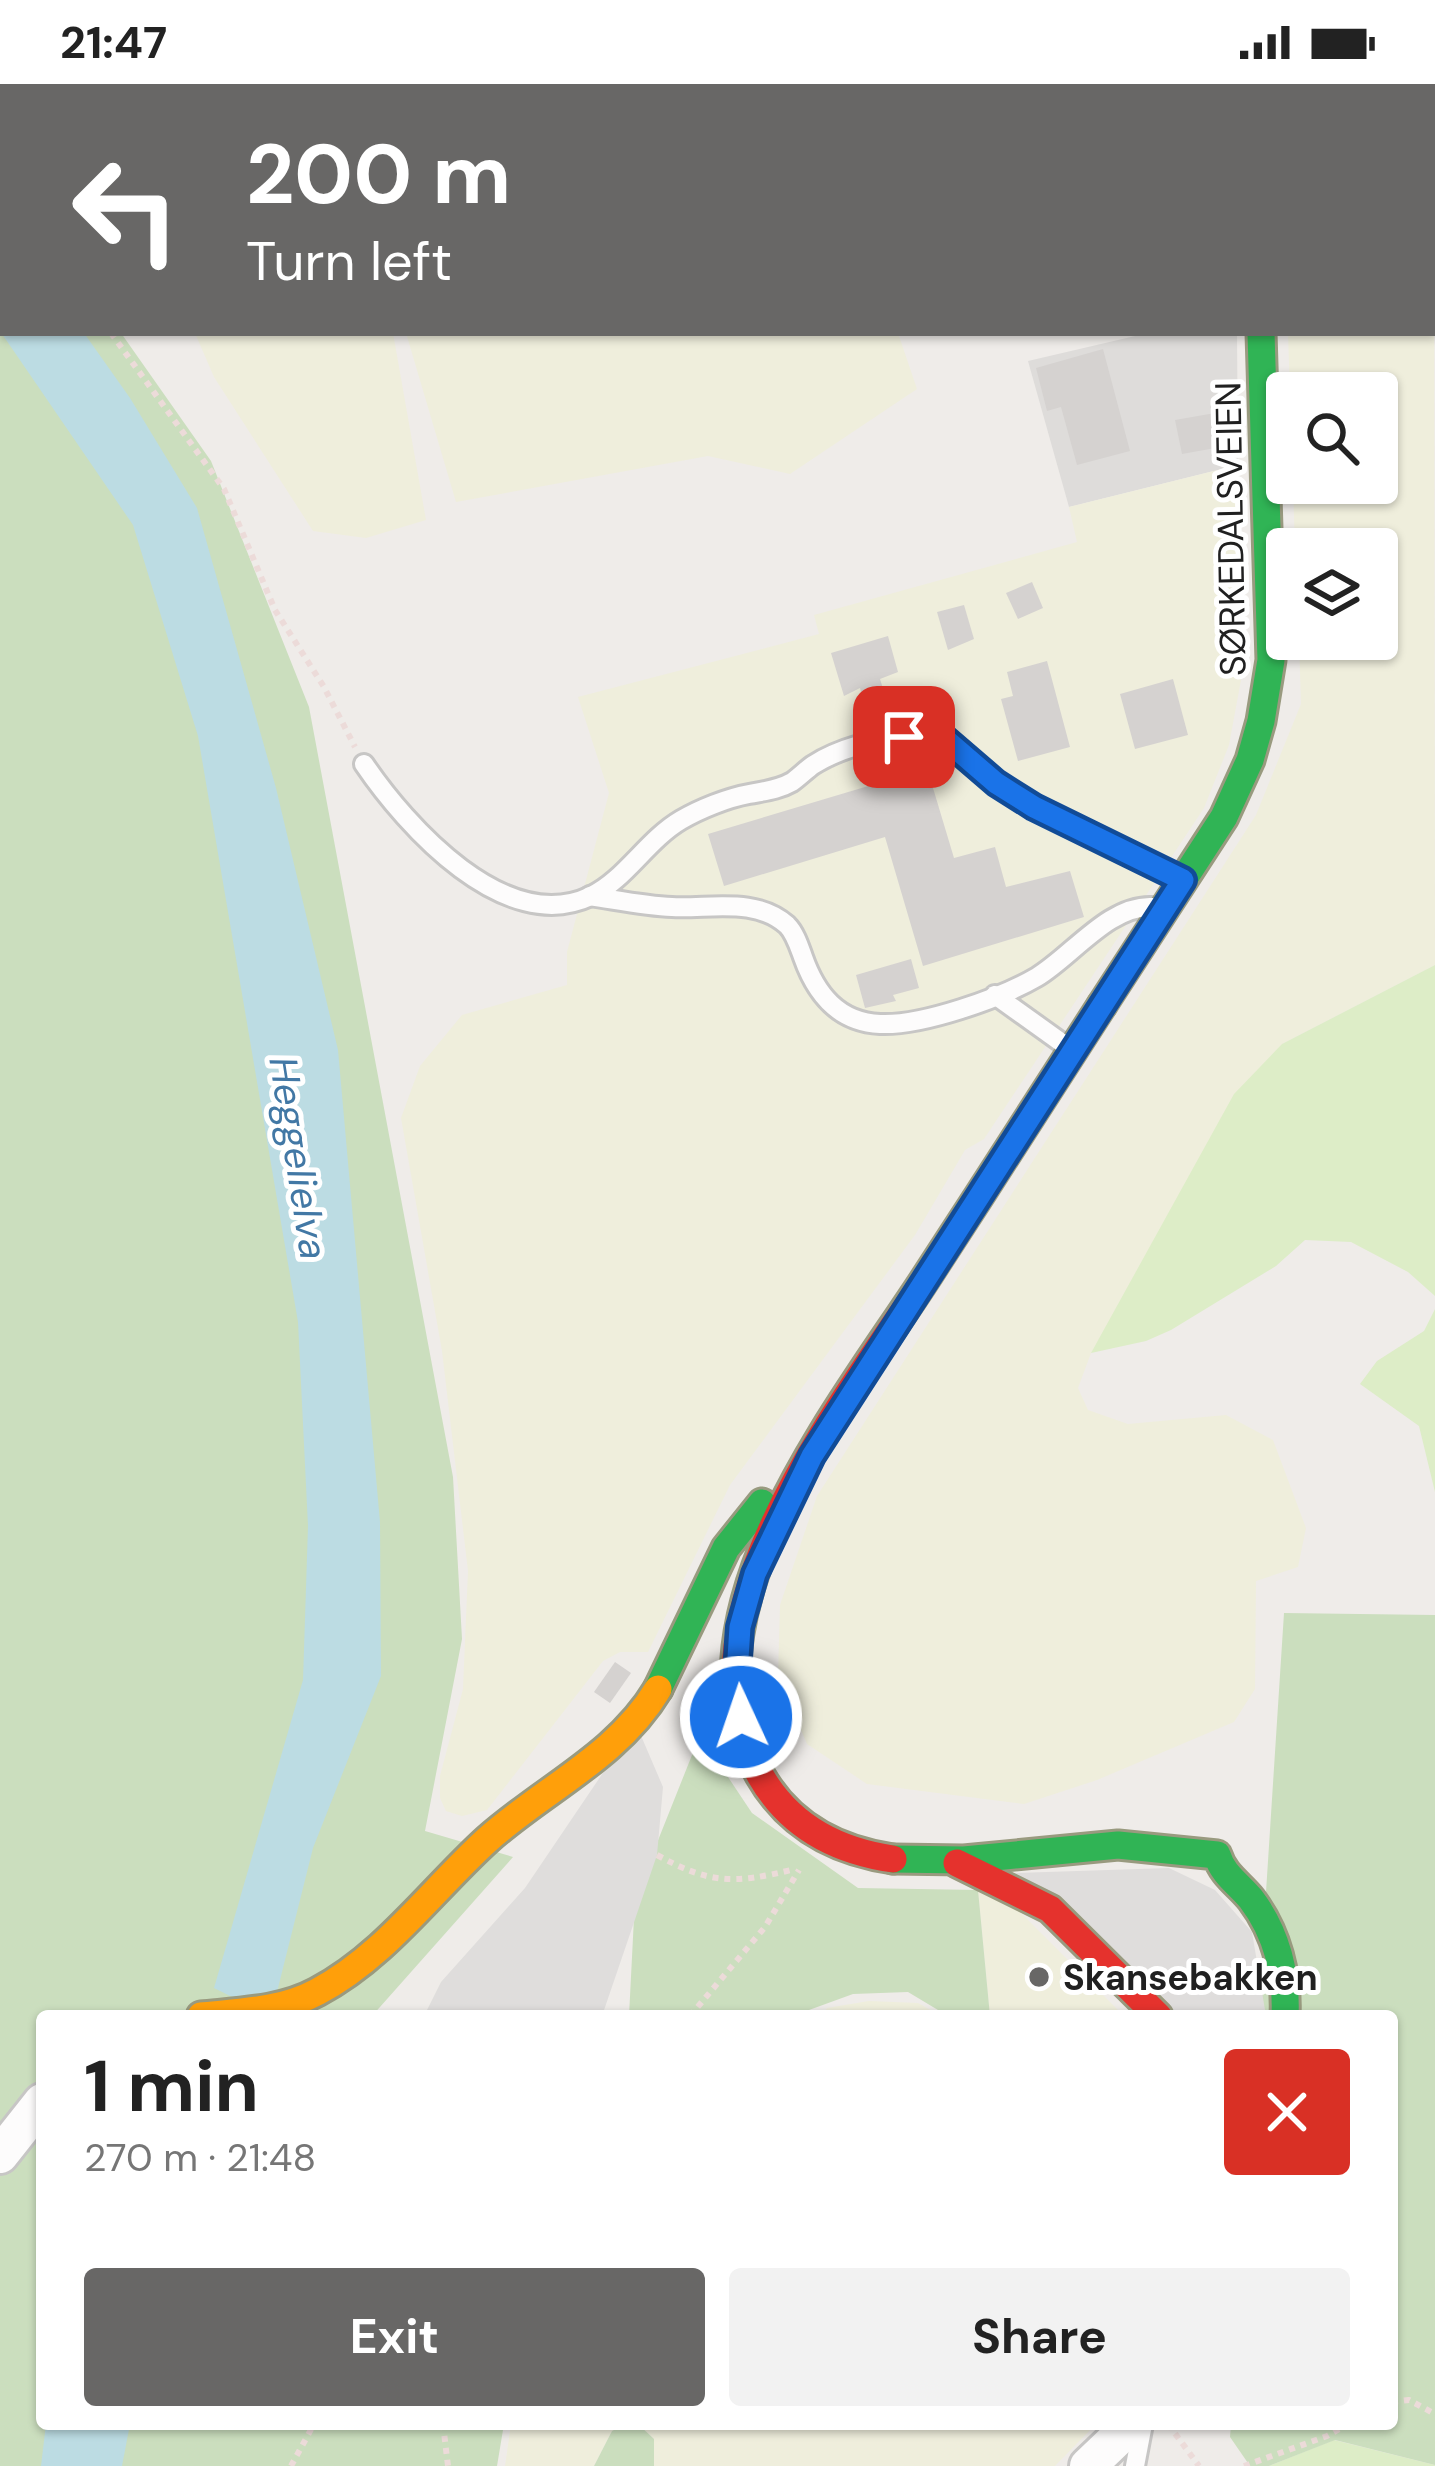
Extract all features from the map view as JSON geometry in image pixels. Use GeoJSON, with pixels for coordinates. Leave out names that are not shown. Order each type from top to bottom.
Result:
{"type":"FeatureCollection","features":[{"type":"Feature","properties":{"kind":"street","name":"SØRKEDALSVEIEN"},"geometry":{"type":"LineString","coordinates":[[1262,336],[1271,597],[1268,702],[1253,755],[1238,790],[1183,880],[812,1456],[755,1574],[740,1627],[736,1689],[748,1745],[775,1796],[813,1833],[858,1852],[955,1862],[1122,1845],[1217,1856],[1220,1869],[1251,1899],[1271,1934],[1284,1975],[1285,2010]]}},
{"type":"Feature","properties":{"kind":"street"},"geometry":{"type":"LineString","coordinates":[[257,2010],[285,2007],[331,1984],[501,1826],[636,1724],[668,1677],[719,1561],[746,1517],[812,1456]]}},
{"type":"Feature","properties":{"kind":"street"},"geometry":{"type":"LineString","coordinates":[[955,1862],[1051,1909],[1153,2010]]}},
{"type":"Feature","properties":{"kind":"street"},"geometry":{"type":"LineString","coordinates":[[0,2155],[36,2110]]}},
{"type":"Feature","properties":{"kind":"street"},"geometry":{"type":"LineString","coordinates":[[1088,2466],[1126,2430]]}},
{"type":"Feature","properties":{"kind":"lane"},"geometry":{"type":"LineString","coordinates":[[590,896],[683,819],[790,783],[815,763],[854,747],[904,737],[945,739],[996,783],[1034,807],[1183,880]]}},
{"type":"Feature","properties":{"kind":"lane"},"geometry":{"type":"LineString","coordinates":[[364,764],[412,827],[456,865],[525,902],[561,904],[590,896],[670,907],[742,906],[773,915],[791,928],[823,998],[837,1012],[858,1021],[899,1023],[994,995],[1038,976],[1122,914],[1148,905],[1162,912]]}},
{"type":"Feature","properties":{"kind":"lane"},"geometry":{"type":"LineString","coordinates":[[994,995],[1072,1051]]}},
{"type":"Feature","properties":{"kind":"lane"},"geometry":{"type":"LineString","coordinates":[[1135,2466],[1142,2430]]}},
{"type":"Feature","properties":{"kind":"path"},"geometry":{"type":"LineString","coordinates":[[113,336],[224,489],[275,610],[324,687],[364,764]]}},
{"type":"Feature","properties":{"kind":"path"},"geometry":{"type":"LineString","coordinates":[[657,1855],[695,1876],[727,1882],[801,1868],[765,1927],[695,2010]]}},
{"type":"Feature","properties":{"kind":"path"},"geometry":{"type":"LineString","coordinates":[[1398,2401],[1409,2400],[1435,2414]]}},
{"type":"Feature","properties":{"kind":"path"},"geometry":{"type":"LineString","coordinates":[[291,2466],[311,2430]]}},
{"type":"Feature","properties":{"kind":"path"},"geometry":{"type":"LineString","coordinates":[[444,2430],[448,2466]]}},
{"type":"Feature","properties":{"kind":"path"},"geometry":{"type":"LineString","coordinates":[[1172,2430],[1199,2466]]}},
{"type":"Feature","properties":{"kind":"path"},"geometry":{"type":"LineString","coordinates":[[1244,2466],[1338,2430]]}},
{"type":"Feature","properties":{"kind":"shaded area"},"geometry":{"type":"Polygon","coordinates":[[[1135,336],[1237,336],[1238,465],[1069,507],[1028,361],[1135,336]]]}},
{"type":"Feature","properties":{"kind":"shaded area"},"geometry":{"type":"Polygon","coordinates":[[[636,1724],[663,1787],[657,1855],[604,2010],[427,2010],[441,1982],[525,1888],[636,1724]]]}},
{"type":"Feature","properties":{"kind":"shaded area"},"geometry":{"type":"Polygon","coordinates":[[[1169,1868],[1215,1890],[1252,1932],[1265,2010],[1167,2010],[1013,1873],[1169,1868]]]}},
{"type":"Feature","properties":{"kind":"green space"},"geometry":{"type":"Polygon","coordinates":[[[0,336],[123,336],[211,461],[309,707],[453,1477],[462,1639],[425,1831],[513,1857],[377,2010],[36,2010],[36,2430],[503,2430],[497,2466],[0,2466],[0,336]]]}},
{"type":"Feature","properties":{"kind":"green space"},"geometry":{"type":"Polygon","coordinates":[[[196,336],[394,336],[426,520],[366,538],[313,531],[214,377],[196,336]]]}},
{"type":"Feature","properties":{"kind":"green space"},"geometry":{"type":"Polygon","coordinates":[[[407,336],[899,336],[917,389],[790,474],[708,456],[456,502],[407,336]]]}},
{"type":"Feature","properties":{"kind":"green space"},"geometry":{"type":"Polygon","coordinates":[[[1288,336],[1434,336],[1435,965],[1282,1044],[1091,1353],[1078,1388],[1088,1410],[1128,1424],[1226,1415],[1273,1440],[1306,1528],[1298,1567],[1256,1581],[1255,1689],[1234,1722],[1097,1780],[1024,1804],[867,1784],[807,1744],[778,1677],[780,1605],[817,1496],[1256,815],[1301,704],[1300,660],[1398,660],[1398,528],[1294,528],[1294,504],[1398,504],[1398,372],[1289,372],[1288,336]]]}},
{"type":"Feature","properties":{"kind":"green space"},"geometry":{"type":"Polygon","coordinates":[[[1238,465],[1241,680],[1229,745],[1204,808],[984,1139],[965,1150],[915,1235],[730,1485],[648,1652],[620,1652],[603,1661],[487,1810],[462,1816],[446,1811],[440,1798],[440,1776],[463,1689],[468,1571],[442,1351],[401,1118],[420,1066],[462,1015],[567,985],[567,952],[609,793],[578,697],[819,634],[814,615],[1077,542],[1069,507],[1238,465]]]}},
{"type":"Feature","properties":{"kind":"green space"},"geometry":{"type":"Polygon","coordinates":[[[1435,965],[1435,1296],[1408,1272],[1351,1242],[1305,1240],[1276,1266],[1171,1330],[1146,1341],[1091,1353],[1234,1094],[1282,1044],[1435,965]]]}},
{"type":"Feature","properties":{"kind":"green space"},"geometry":{"type":"Polygon","coordinates":[[[1435,1309],[1435,1492],[1419,1426],[1360,1384],[1377,1361],[1424,1331],[1435,1309]]]}},
{"type":"Feature","properties":{"kind":"green space"},"geometry":{"type":"Polygon","coordinates":[[[1284,1613],[1435,1615],[1435,2465],[1335,2440],[1269,2466],[1250,2466],[1230,2437],[1231,2430],[1398,2430],[1398,2010],[1258,2010],[1284,1613]]]}},
{"type":"Feature","properties":{"kind":"green space"},"geometry":{"type":"Polygon","coordinates":[[[700,1735],[752,1813],[858,1888],[978,1890],[989,2010],[938,2010],[908,1992],[853,1994],[809,2010],[629,2010],[635,1898],[700,1735]]]}},
{"type":"Feature","properties":{"kind":"green space","name":"Skansebakken"},"geometry":{"type":"Polygon","coordinates":[[[978,1890],[1014,1906],[1118,2010],[989,2010],[978,1890]]]}},
{"type":"Feature","properties":{"kind":"green space"},"geometry":{"type":"Polygon","coordinates":[[[869,2001],[918,2003],[930,2010],[826,2010],[869,2001]]]}},
{"type":"Feature","properties":{"kind":"green space"},"geometry":{"type":"Polygon","coordinates":[[[510,2430],[614,2430],[594,2466],[505,2466],[510,2430]]]}},
{"type":"Feature","properties":{"kind":"green space"},"geometry":{"type":"Polygon","coordinates":[[[644,2430],[1090,2430],[1055,2466],[654,2466],[654,2439],[644,2430]]]}},
{"type":"Feature","properties":{"kind":"green space"},"geometry":{"type":"Polygon","coordinates":[[[644,2430],[654,2439],[654,2466],[594,2466],[612,2431],[644,2430]]]}},
{"type":"Feature","properties":{"kind":"green space"},"geometry":{"type":"Polygon","coordinates":[[[1334,2440],[1435,2465],[1435,2466],[1269,2466],[1334,2440]]]}},
{"type":"Feature","properties":{"kind":"water","name":"Heggelielva"},"geometry":{"type":"Polygon","coordinates":[[[3,336],[86,336],[197,508],[276,788],[338,1050],[380,1522],[381,1676],[313,1848],[272,2010],[259,2010],[214,1988],[303,1680],[308,1526],[298,1322],[198,736],[133,525],[3,336]]]}},
{"type":"Feature","properties":{"kind":"water"},"geometry":{"type":"Polygon","coordinates":[[[45,2430],[129,2430],[122,2466],[41,2466],[45,2430]]]}},
{"type":"Feature","properties":{"kind":"building"},"geometry":{"type":"Polygon","coordinates":[[[1103,349],[1130,451],[1077,465],[1061,407],[1047,411],[1036,368],[1103,349]]]}},
{"type":"Feature","properties":{"kind":"building"},"geometry":{"type":"Polygon","coordinates":[[[1215,413],[1221,447],[1182,454],[1175,420],[1215,413]]]}},
{"type":"Feature","properties":{"kind":"building"},"geometry":{"type":"Polygon","coordinates":[[[1032,582],[1043,608],[1018,619],[1006,593],[1032,582]]]}},
{"type":"Feature","properties":{"kind":"building"},"geometry":{"type":"Polygon","coordinates":[[[964,605],[974,639],[948,650],[937,612],[964,605]]]}},
{"type":"Feature","properties":{"kind":"building"},"geometry":{"type":"Polygon","coordinates":[[[888,636],[898,672],[880,679],[894,724],[862,730],[857,713],[866,711],[860,688],[844,696],[831,653],[888,636]]]}},
{"type":"Feature","properties":{"kind":"building"},"geometry":{"type":"Polygon","coordinates":[[[1047,661],[1070,747],[1018,761],[1001,699],[1013,696],[1007,672],[1047,661]]]}},
{"type":"Feature","properties":{"kind":"building"},"geometry":{"type":"Polygon","coordinates":[[[1173,679],[1188,735],[1135,749],[1120,694],[1173,679]]]}},
{"type":"Feature","properties":{"kind":"building"},"geometry":{"type":"Polygon","coordinates":[[[902,751],[909,773],[927,768],[954,858],[995,847],[1006,887],[1070,871],[1084,917],[923,966],[885,837],[724,886],[708,834],[885,781],[878,754],[902,751]]]}},
{"type":"Feature","properties":{"kind":"building"},"geometry":{"type":"Polygon","coordinates":[[[911,959],[919,988],[893,995],[896,1001],[865,1008],[856,975],[911,959]]]}},
{"type":"Feature","properties":{"kind":"building"},"geometry":{"type":"Polygon","coordinates":[[[615,1662],[631,1673],[610,1703],[594,1692],[615,1662]]]}},
{"type":"Feature","properties":{"kind":"traffic: fast"},"geometry":{"type":"LineString","coordinates":[[1102,1005],[1224,817],[1250,760],[1261,721],[1271,660],[1261,336]]}},
{"type":"Feature","properties":{"kind":"traffic: fast"},"geometry":{"type":"LineString","coordinates":[[658,1689],[726,1548],[762,1503]]}},
{"type":"Feature","properties":{"kind":"traffic: fast"},"geometry":{"type":"LineString","coordinates":[[893,1859],[964,1860],[1118,1845],[1217,1855],[1260,1912],[1274,1940],[1285,2010]]}},
{"type":"Feature","properties":{"kind":"traffic: slow"},"geometry":{"type":"LineString","coordinates":[[260,2010],[317,1992],[364,1961],[487,1840],[622,1734],[658,1689]]}},
{"type":"Feature","properties":{"kind":"traffic: jam"},"geometry":{"type":"LineString","coordinates":[[893,1859],[853,1850],[816,1833],[785,1809],[760,1775],[738,1713],[737,1647],[752,1580],[815,1446],[1102,1005]]}},
{"type":"Feature","properties":{"kind":"traffic: jam"},"geometry":{"type":"LineString","coordinates":[[957,1863],[1050,1909],[1152,2010]]}},
{"type":"Feature","properties":{"kind":"place","name":"Skansebakken"},"geometry":{"type":"Point","coordinates":[1039,1977]}},
{"type":"Feature","properties":{"kind":"route"},"geometry":{"type":"LineString","coordinates":[[741,1717],[736,1689],[740,1627],[755,1574],[812,1456],[1183,880],[1034,807],[996,783],[945,739],[904,737]]}}]}
